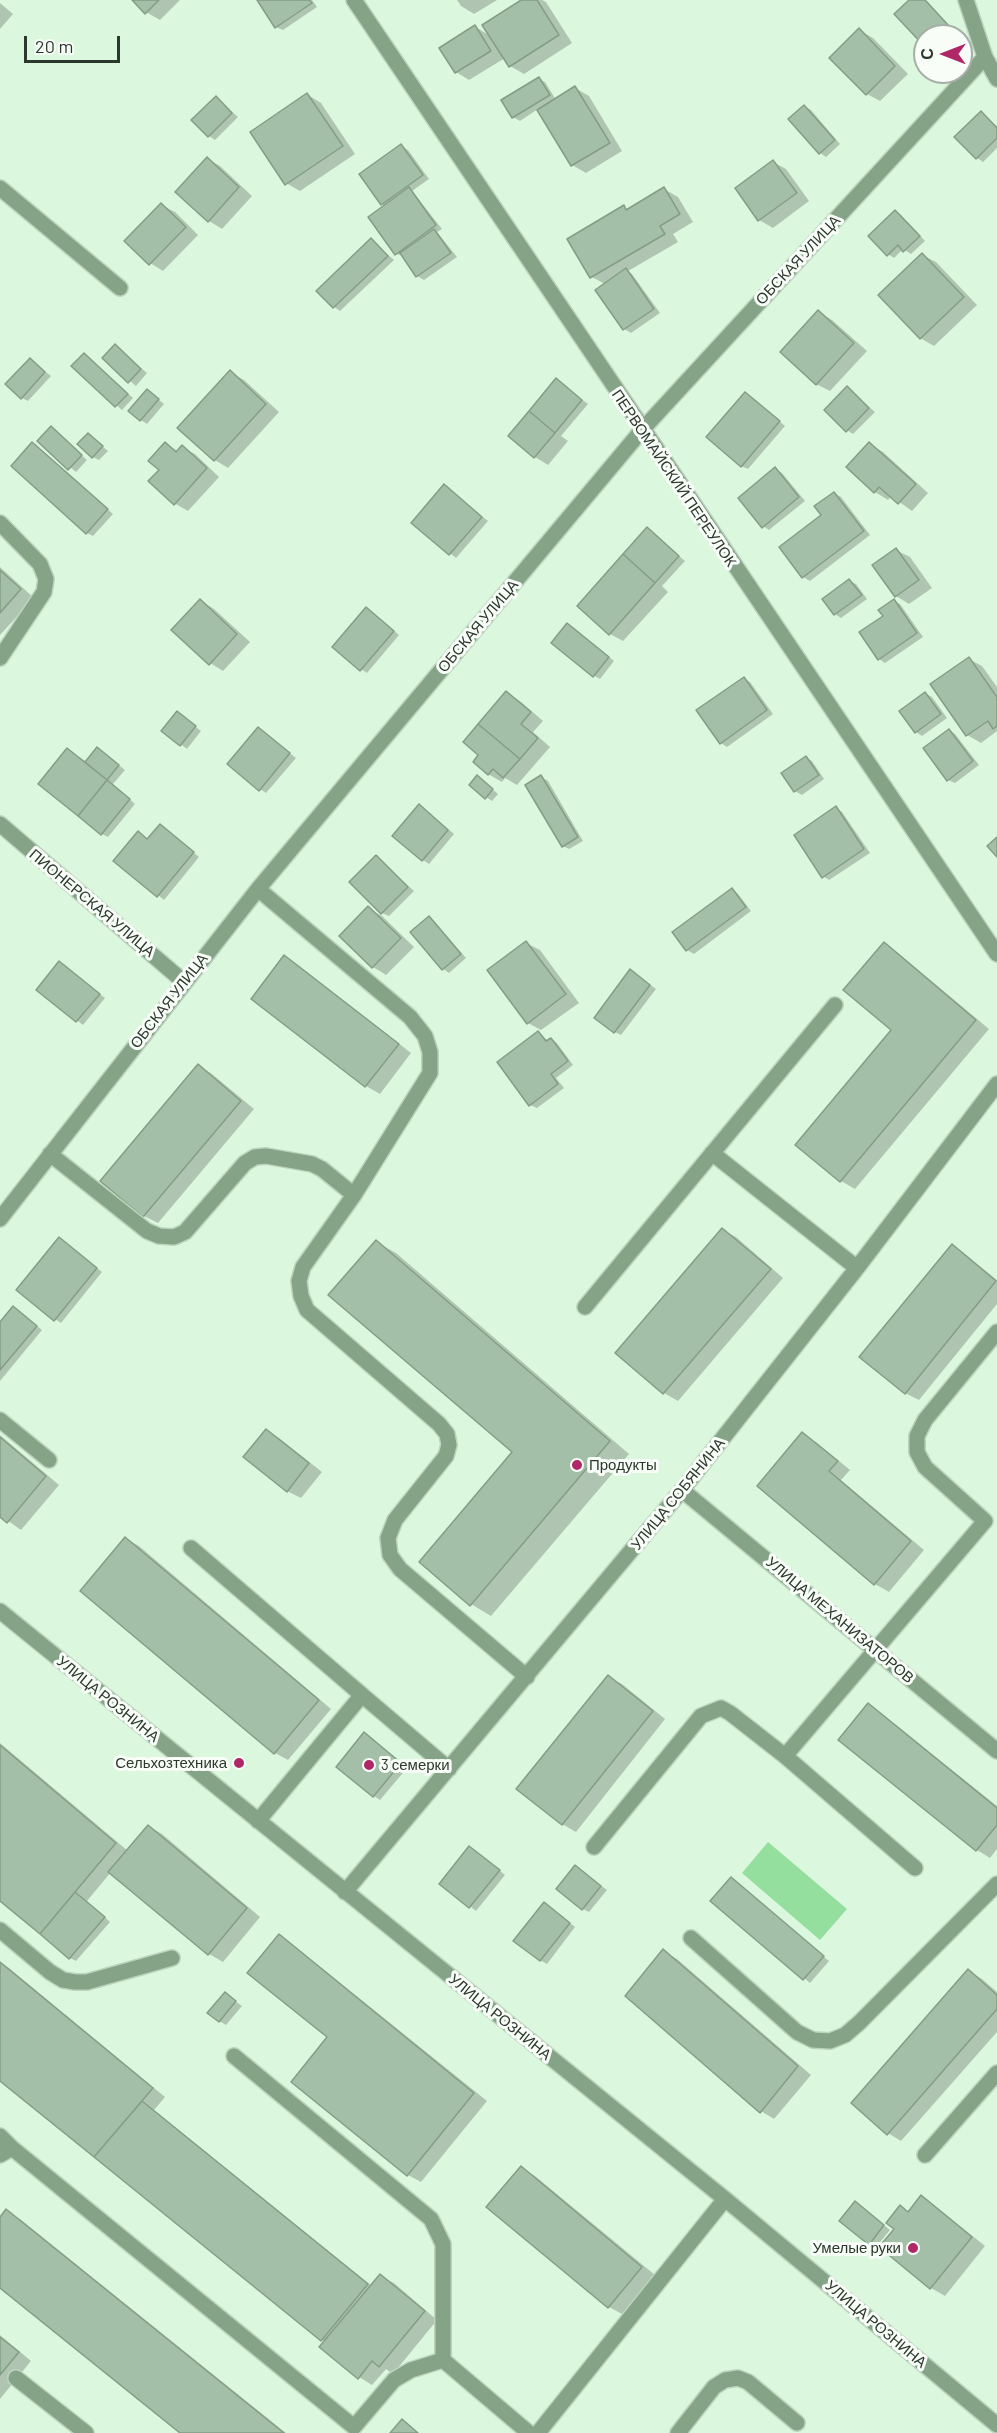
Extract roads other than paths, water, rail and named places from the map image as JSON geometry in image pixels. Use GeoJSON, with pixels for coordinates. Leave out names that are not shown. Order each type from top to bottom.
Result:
{"type":"FeatureCollection","features":[{"type":"Feature","properties":{"kind":"street","name":"ПЕРВОМАЙСКИЙ ПЕРЕУЛОК"},"geometry":{"type":"LineString","coordinates":[[354,0],[997,954]]}},
{"type":"Feature","properties":{"kind":"street"},"geometry":{"type":"LineString","coordinates":[[966,0],[985,57],[997,79]]}},
{"type":"Feature","properties":{"kind":"street","name":"ОБСКАЯ УЛИЦА"},"geometry":{"type":"LineString","coordinates":[[0,1220],[258,889],[642,430],[985,57]]}},
{"type":"Feature","properties":{"kind":"street"},"geometry":{"type":"LineString","coordinates":[[2,194],[120,288]]}},
{"type":"Feature","properties":{"kind":"street"},"geometry":{"type":"LineString","coordinates":[[0,523],[40,564],[46,579],[44,592],[0,658]]}},
{"type":"Feature","properties":{"kind":"street","name":"ПИОНЕРСКАЯ УЛИЦА"},"geometry":{"type":"LineString","coordinates":[[0,824],[184,982]]}},
{"type":"Feature","properties":{"kind":"street"},"geometry":{"type":"LineString","coordinates":[[258,889],[410,1017],[425,1036],[430,1052],[430,1073],[354,1195],[303,1267],[299,1281],[301,1296],[308,1310],[439,1424],[447,1434],[449,1445],[446,1455],[395,1520],[388,1538],[390,1555],[400,1569],[527,1677]]}},
{"type":"Feature","properties":{"kind":"street"},"geometry":{"type":"LineString","coordinates":[[585,1307],[835,1005]]}},
{"type":"Feature","properties":{"kind":"street","name":"УЛИЦА СОБЯНИНА"},"geometry":{"type":"LineString","coordinates":[[345,1892],[682,1490],[857,1268],[997,1084]]}},
{"type":"Feature","properties":{"kind":"street"},"geometry":{"type":"LineString","coordinates":[[712,1153],[857,1268]]}},
{"type":"Feature","properties":{"kind":"street"},"geometry":{"type":"LineString","coordinates":[[50,1154],[147,1231],[159,1236],[174,1237],[185,1232],[245,1163],[255,1157],[266,1156],[312,1164],[322,1169],[354,1195]]}},
{"type":"Feature","properties":{"kind":"street"},"geometry":{"type":"LineString","coordinates":[[785,1756],[991,1520],[925,1467],[917,1452],[917,1436],[925,1420],[997,1332]]}},
{"type":"Feature","properties":{"kind":"street"},"geometry":{"type":"LineString","coordinates":[[0,1420],[49,1460]]}},
{"type":"Feature","properties":{"kind":"street","name":"УЛИЦА МЕХАНИЗАТОРОВ"},"geometry":{"type":"LineString","coordinates":[[682,1490],[997,1751]]}},
{"type":"Feature","properties":{"kind":"street"},"geometry":{"type":"LineString","coordinates":[[191,1548],[449,1768]]}},
{"type":"Feature","properties":{"kind":"street","name":"УЛИЦА РОЗНИНА"},"geometry":{"type":"LineString","coordinates":[[0,1611],[725,2199],[997,2425]]}},
{"type":"Feature","properties":{"kind":"street"},"geometry":{"type":"LineString","coordinates":[[258,1821],[362,1695]]}},
{"type":"Feature","properties":{"kind":"street"},"geometry":{"type":"LineString","coordinates":[[594,1847],[701,1716],[721,1708],[785,1756],[915,1868]]}},
{"type":"Feature","properties":{"kind":"street"},"geometry":{"type":"LineString","coordinates":[[691,1938],[797,2032],[813,2040],[830,2040],[845,2035],[860,2023],[997,1884]]}},
{"type":"Feature","properties":{"kind":"street"},"geometry":{"type":"LineString","coordinates":[[0,1930],[50,1972],[63,1980],[75,1982],[87,1982],[172,1958]]}},
{"type":"Feature","properties":{"kind":"street"},"geometry":{"type":"LineString","coordinates":[[234,2056],[431,2218],[442,2244],[442,2360]]}},
{"type":"Feature","properties":{"kind":"street"},"geometry":{"type":"LineString","coordinates":[[925,2155],[997,2073]]}},
{"type":"Feature","properties":{"kind":"street"},"geometry":{"type":"LineString","coordinates":[[0,2136],[6,2151],[351,2430],[394,2380],[411,2370],[442,2360]]}},
{"type":"Feature","properties":{"kind":"street"},"geometry":{"type":"LineString","coordinates":[[538,2433],[725,2199]]}},
{"type":"Feature","properties":{"kind":"street"},"geometry":{"type":"LineString","coordinates":[[442,2360],[529,2433]]}},
{"type":"Feature","properties":{"kind":"street"},"geometry":{"type":"LineString","coordinates":[[16,2378],[86,2433]]}},
{"type":"Feature","properties":{"kind":"street"},"geometry":{"type":"LineString","coordinates":[[678,2433],[714,2387],[725,2380],[738,2378],[748,2382],[797,2423]]}},
{"type":"Feature","properties":{"kind":"place","name":"Продукты"},"geometry":{"type":"Point","coordinates":[577,1465]}},
{"type":"Feature","properties":{"kind":"place","name":"Сельхозтехника"},"geometry":{"type":"Point","coordinates":[239,1763]}},
{"type":"Feature","properties":{"kind":"place","name":"3 семерки"},"geometry":{"type":"Point","coordinates":[369,1765]}},
{"type":"Feature","properties":{"kind":"place","name":"Умелые руки"},"geometry":{"type":"Point","coordinates":[913,2248]}}]}
